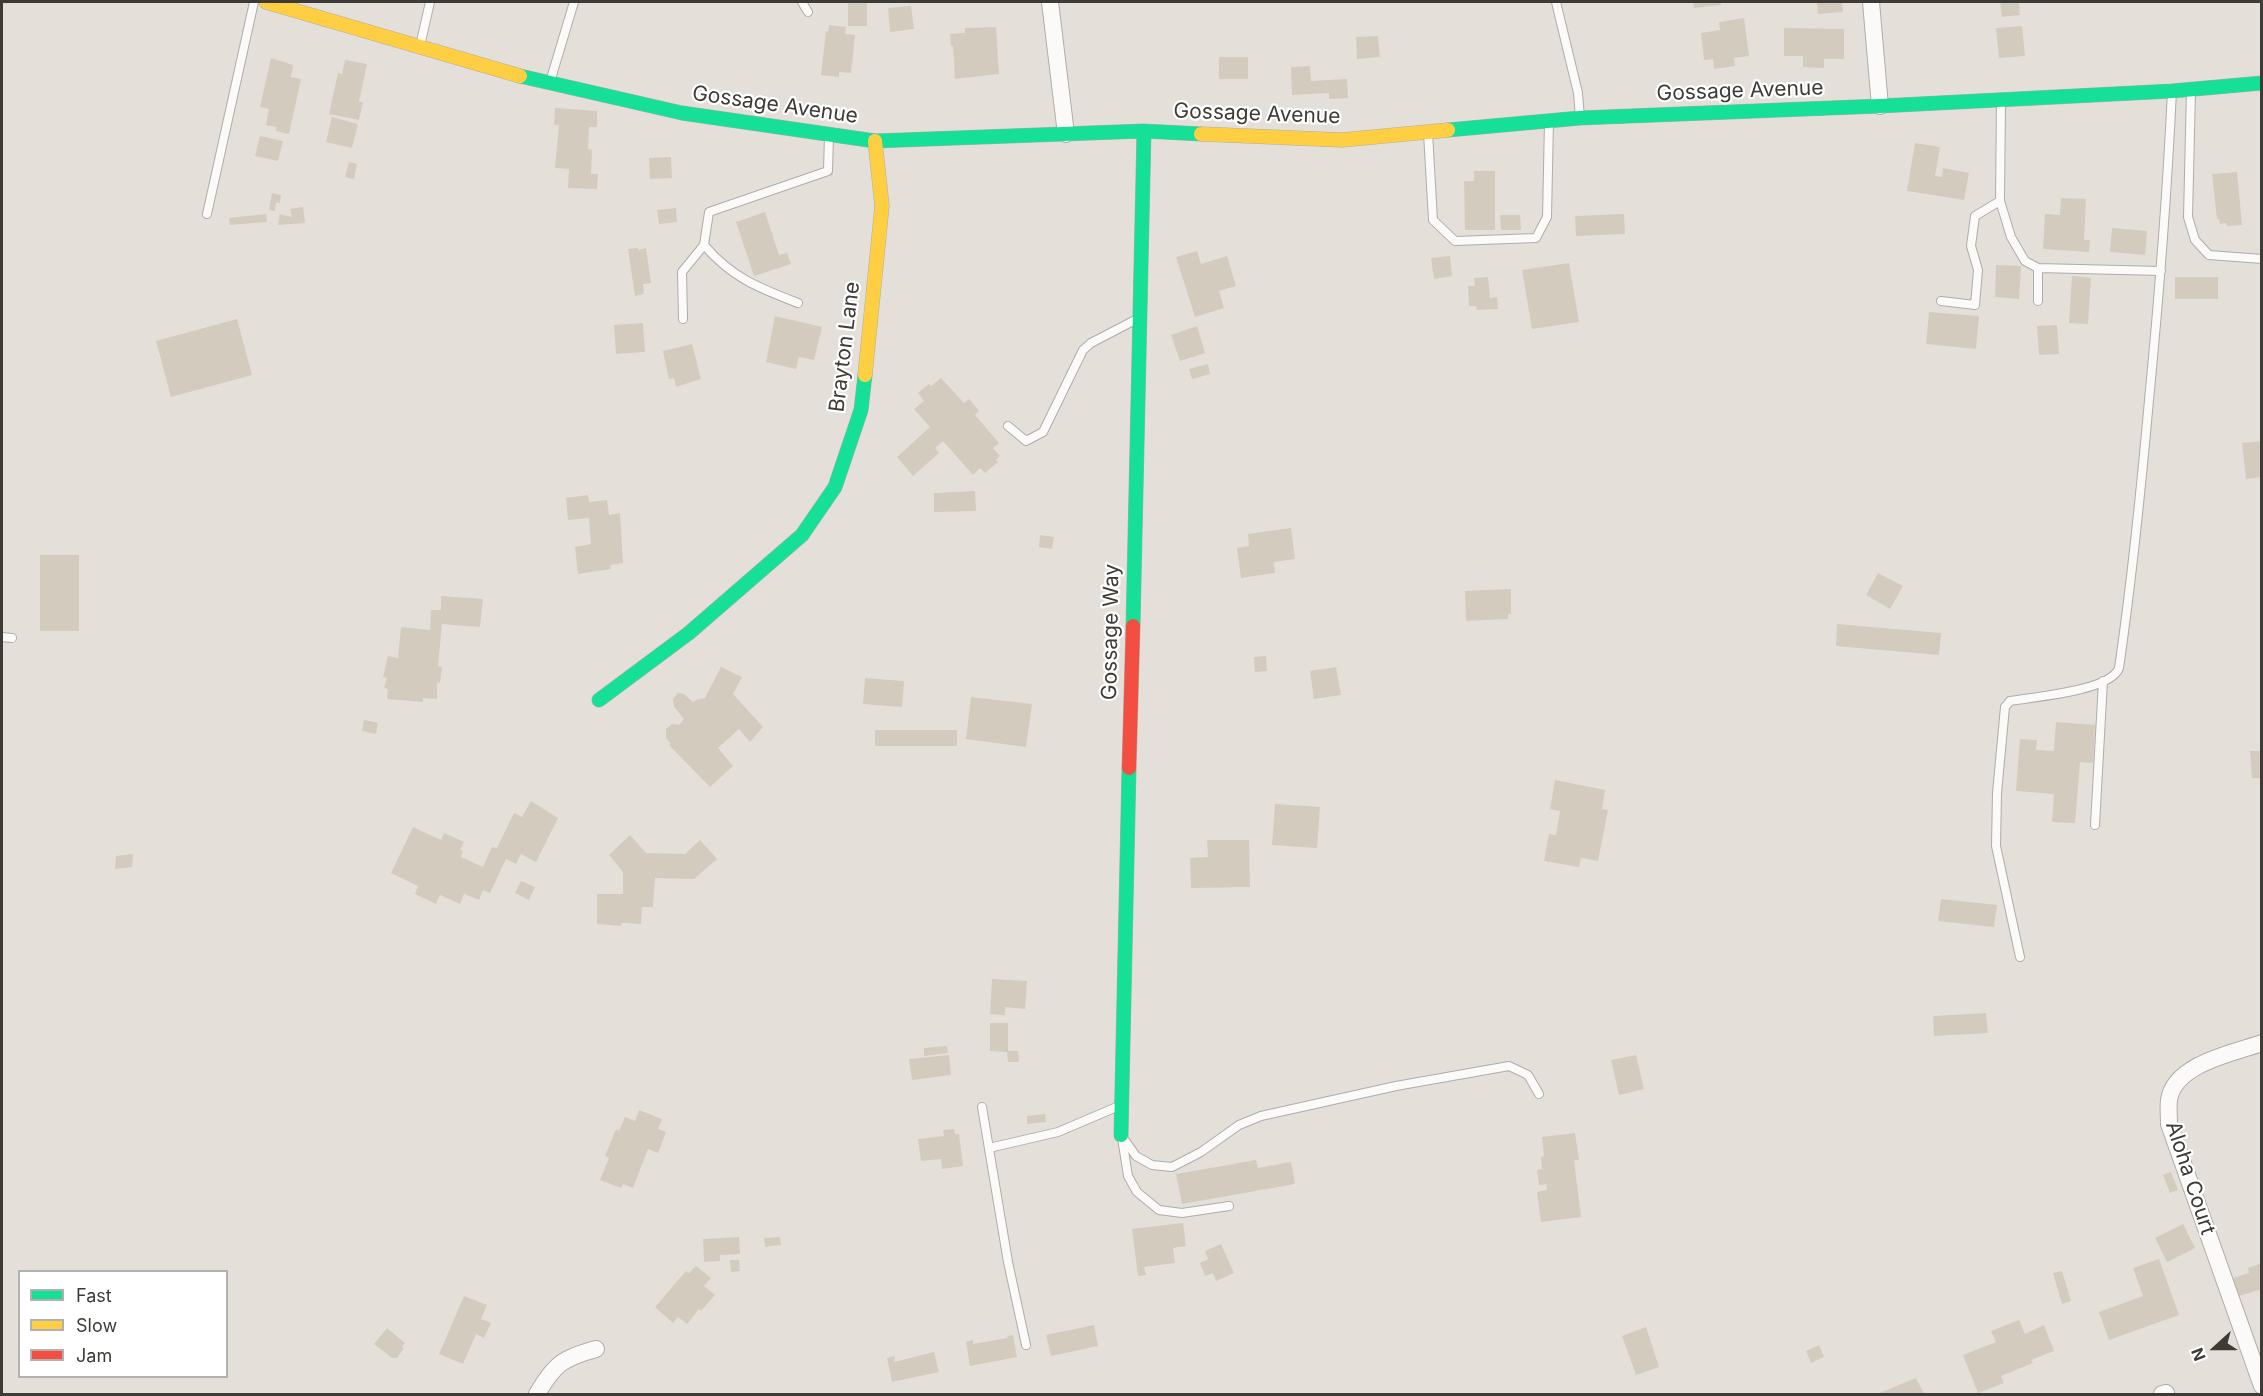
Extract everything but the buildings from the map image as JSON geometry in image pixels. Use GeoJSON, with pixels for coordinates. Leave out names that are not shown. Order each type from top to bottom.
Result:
{"type":"FeatureCollection","features":[{"type":"Feature","properties":{"kind":"street","name":"Gossage Avenue"},"geometry":{"type":"LineString","coordinates":[[266,2],[503,72],[550,83],[682,113],[875,141],[1144,131],[1342,140],[1580,118],[2001,100],[2172,91],[2262,83]]}},
{"type":"Feature","properties":{"kind":"street"},"geometry":{"type":"LineString","coordinates":[[1050,2],[1066,134]]}},
{"type":"Feature","properties":{"kind":"street"},"geometry":{"type":"LineString","coordinates":[[1871,2],[1880,106]]}},
{"type":"Feature","properties":{"kind":"street","name":"Gossage Way"},"geometry":{"type":"LineString","coordinates":[[1121,1135],[1144,131]]}},
{"type":"Feature","properties":{"kind":"street","name":"Brayton Lane"},"geometry":{"type":"LineString","coordinates":[[599,700],[689,633],[802,535],[835,487],[861,410],[882,206],[875,141]]}},
{"type":"Feature","properties":{"kind":"street","name":"Aloha Court"},"geometry":{"type":"LineString","coordinates":[[2262,1043],[2195,1067],[2177,1080],[2169,1099],[2169,1124],[2240,1330],[2262,1386]]}},
{"type":"Feature","properties":{"kind":"street"},"geometry":{"type":"LineString","coordinates":[[537,1395],[556,1366],[576,1354],[596,1349]]}},
{"type":"Feature","properties":{"kind":"lane"},"geometry":{"type":"LineString","coordinates":[[207,214],[254,2]]}},
{"type":"Feature","properties":{"kind":"lane"},"geometry":{"type":"LineString","coordinates":[[420,46],[430,2]]}},
{"type":"Feature","properties":{"kind":"lane"},"geometry":{"type":"LineString","coordinates":[[550,83],[574,2]]}},
{"type":"Feature","properties":{"kind":"lane"},"geometry":{"type":"LineString","coordinates":[[802,2],[808,12]]}},
{"type":"Feature","properties":{"kind":"lane"},"geometry":{"type":"LineString","coordinates":[[1556,2],[1578,93],[1580,118]]}},
{"type":"Feature","properties":{"kind":"lane"},"geometry":{"type":"LineString","coordinates":[[2191,89],[2188,217],[2195,240],[2209,255],[2262,259]]}},
{"type":"Feature","properties":{"kind":"lane"},"geometry":{"type":"LineString","coordinates":[[2020,957],[1996,846],[1996,793],[2005,707],[2010,701],[2074,691],[2117,674],[2119,668],[2133,573],[2167,207],[2172,91]]}},
{"type":"Feature","properties":{"kind":"lane"},"geometry":{"type":"LineString","coordinates":[[2001,100],[2000,201],[2011,237],[2025,261],[2038,268],[2161,271]]}},
{"type":"Feature","properties":{"kind":"lane"},"geometry":{"type":"LineString","coordinates":[[1428,132],[1433,220],[1455,241],[1536,238],[1547,217],[1549,121]]}},
{"type":"Feature","properties":{"kind":"lane"},"geometry":{"type":"LineString","coordinates":[[683,319],[682,272],[704,245],[709,212],[828,171],[830,134]]}},
{"type":"Feature","properties":{"kind":"lane"},"geometry":{"type":"LineString","coordinates":[[1941,301],[1975,305],[1978,270],[1971,246],[1975,216],[2000,201]]}},
{"type":"Feature","properties":{"kind":"lane"},"geometry":{"type":"LineString","coordinates":[[704,245],[719,263],[755,286],[798,303]]}},
{"type":"Feature","properties":{"kind":"lane"},"geometry":{"type":"LineString","coordinates":[[2038,268],[2038,301]]}},
{"type":"Feature","properties":{"kind":"lane"},"geometry":{"type":"LineString","coordinates":[[1008,426],[1026,441],[1043,432],[1083,350],[1090,342],[1140,318]]}},
{"type":"Feature","properties":{"kind":"lane"},"geometry":{"type":"LineString","coordinates":[[2,637],[12,638]]}},
{"type":"Feature","properties":{"kind":"lane"},"geometry":{"type":"LineString","coordinates":[[2095,825],[2103,681]]}},
{"type":"Feature","properties":{"kind":"lane"},"geometry":{"type":"LineString","coordinates":[[1121,1135],[1136,1156],[1152,1165],[1172,1167],[1201,1152],[1239,1125],[1261,1116],[1396,1086],[1509,1066],[1528,1075],[1539,1094]]}},
{"type":"Feature","properties":{"kind":"lane"},"geometry":{"type":"LineString","coordinates":[[989,1148],[1058,1132],[1121,1105]]}},
{"type":"Feature","properties":{"kind":"lane"},"geometry":{"type":"LineString","coordinates":[[982,1107],[1008,1262],[1026,1345]]}},
{"type":"Feature","properties":{"kind":"lane"},"geometry":{"type":"LineString","coordinates":[[1121,1135],[1128,1176],[1137,1192],[1159,1210],[1182,1213],[1229,1206]]}},
{"type":"Feature","properties":{"kind":"traffic: fast"},"geometry":{"type":"LineString","coordinates":[[520,76],[682,113],[875,141],[1144,131],[1201,134]]}},
{"type":"Feature","properties":{"kind":"traffic: fast"},"geometry":{"type":"LineString","coordinates":[[1448,130],[1580,118],[1880,106],[2172,91],[2262,83]]}},
{"type":"Feature","properties":{"kind":"traffic: fast"},"geometry":{"type":"LineString","coordinates":[[1133,626],[1144,131]]}},
{"type":"Feature","properties":{"kind":"traffic: fast"},"geometry":{"type":"LineString","coordinates":[[599,700],[689,633],[802,535],[835,487],[861,410],[865,375]]}},
{"type":"Feature","properties":{"kind":"traffic: fast"},"geometry":{"type":"LineString","coordinates":[[1121,1135],[1129,768]]}},
{"type":"Feature","properties":{"kind":"traffic: slow"},"geometry":{"type":"LineString","coordinates":[[266,2],[520,76]]}},
{"type":"Feature","properties":{"kind":"traffic: slow"},"geometry":{"type":"LineString","coordinates":[[1201,134],[1342,140],[1448,130]]}},
{"type":"Feature","properties":{"kind":"traffic: slow"},"geometry":{"type":"LineString","coordinates":[[865,375],[882,206],[875,141]]}},
{"type":"Feature","properties":{"kind":"traffic: jam"},"geometry":{"type":"LineString","coordinates":[[1129,768],[1133,626]]}}]}
